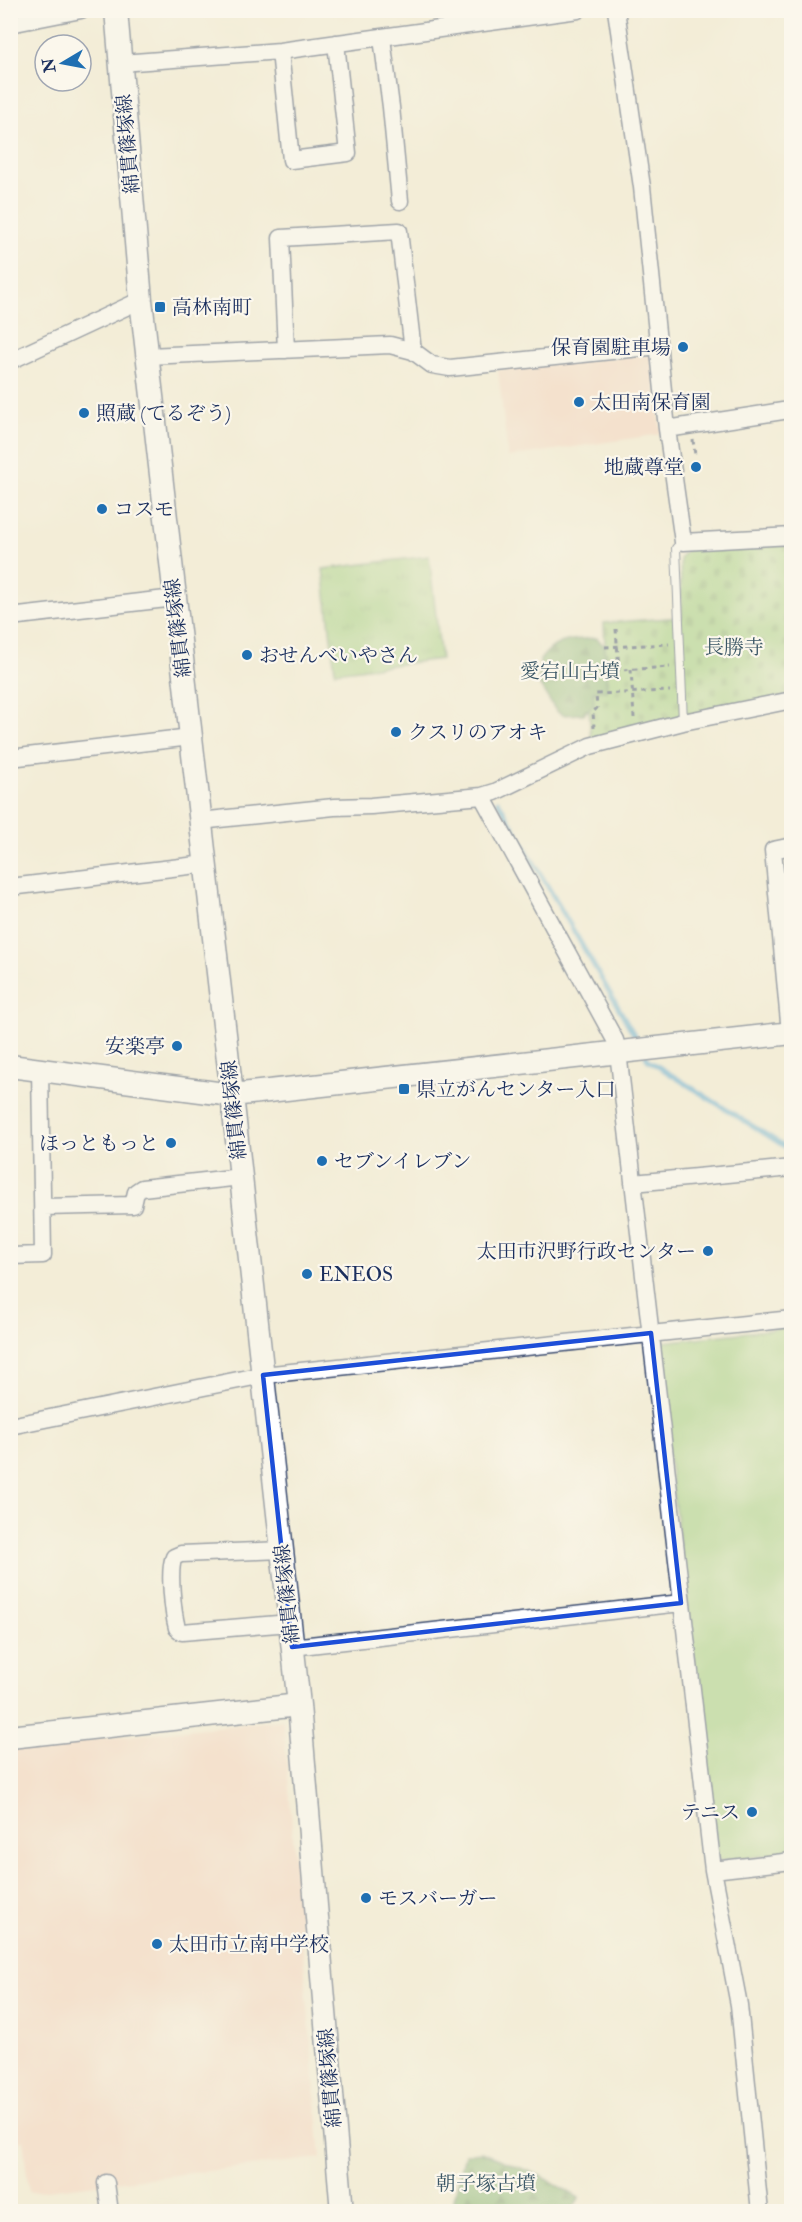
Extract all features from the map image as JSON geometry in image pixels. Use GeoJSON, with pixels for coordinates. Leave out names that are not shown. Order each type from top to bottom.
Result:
{"type":"FeatureCollection","features":[{"type":"Feature","properties":{"kind":"main road","name":"綿貫篠塚線"},"geometry":{"type":"LineString","coordinates":[[116,10],[141,300],[290,1623],[342,2211]]}},
{"type":"Feature","properties":{"kind":"main road"},"geometry":{"type":"LineString","coordinates":[[10,1066],[232,1095],[791,1033]]}},
{"type":"Feature","properties":{"kind":"main road"},"geometry":{"type":"LineString","coordinates":[[10,1737],[298,1705]]}},
{"type":"Feature","properties":{"kind":"street"},"geometry":{"type":"LineString","coordinates":[[10,24],[81,10]]}},
{"type":"Feature","properties":{"kind":"street"},"geometry":{"type":"LineString","coordinates":[[121,63],[280,51],[578,10]]}},
{"type":"Feature","properties":{"kind":"street"},"geometry":{"type":"LineString","coordinates":[[616,10],[642,186],[668,429],[683,542],[792,536]]}},
{"type":"Feature","properties":{"kind":"street"},"geometry":{"type":"LineString","coordinates":[[382,38],[392,107],[400,201]]}},
{"type":"Feature","properties":{"kind":"street"},"geometry":{"type":"LineString","coordinates":[[280,51],[291,160],[348,153],[336,44]]}},
{"type":"Feature","properties":{"kind":"street"},"geometry":{"type":"LineString","coordinates":[[286,350],[281,237],[399,231],[413,351]]}},
{"type":"Feature","properties":{"kind":"street"},"geometry":{"type":"LineString","coordinates":[[10,362],[141,300]]}},
{"type":"Feature","properties":{"kind":"street"},"geometry":{"type":"LineString","coordinates":[[148,356],[390,345],[413,351],[432,364],[450,368],[659,346]]}},
{"type":"Feature","properties":{"kind":"street"},"geometry":{"type":"LineString","coordinates":[[668,429],[790,410],[792,428]]}},
{"type":"Feature","properties":{"kind":"street"},"geometry":{"type":"LineString","coordinates":[[10,617],[175,598]]}},
{"type":"Feature","properties":{"kind":"street"},"geometry":{"type":"LineString","coordinates":[[200,821],[334,807],[482,796],[495,792],[590,746],[683,722],[792,700]]}},
{"type":"Feature","properties":{"kind":"street"},"geometry":{"type":"LineString","coordinates":[[10,758],[191,737]]}},
{"type":"Feature","properties":{"kind":"street"},"geometry":{"type":"LineString","coordinates":[[482,796],[604,1019],[615,1040],[618,1052],[713,1870],[739,2005],[760,2211]]}},
{"type":"Feature","properties":{"kind":"street"},"geometry":{"type":"LineString","coordinates":[[791,1033],[773,850],[792,846]]}},
{"type":"Feature","properties":{"kind":"street"},"geometry":{"type":"LineString","coordinates":[[10,887],[206,864]]}},
{"type":"Feature","properties":{"kind":"street"},"geometry":{"type":"LineString","coordinates":[[10,1256],[43,1255],[40,1070]]}},
{"type":"Feature","properties":{"kind":"street"},"geometry":{"type":"LineString","coordinates":[[633,1183],[792,1168]]}},
{"type":"Feature","properties":{"kind":"street"},"geometry":{"type":"LineString","coordinates":[[43,1207],[133,1204],[136,1192],[149,1186],[241,1177]]}},
{"type":"Feature","properties":{"kind":"street"},"geometry":{"type":"LineString","coordinates":[[10,1426],[263,1375],[792,1319]]}},
{"type":"Feature","properties":{"kind":"street"},"geometry":{"type":"LineString","coordinates":[[282,1550],[181,1554],[174,1557],[171,1566],[175,1617],[177,1628],[183,1632],[290,1623]]}},
{"type":"Feature","properties":{"kind":"street"},"geometry":{"type":"LineString","coordinates":[[292,1647],[681,1603]]}},
{"type":"Feature","properties":{"kind":"street"},"geometry":{"type":"LineString","coordinates":[[713,1870],[792,1861]]}},
{"type":"Feature","properties":{"kind":"street"},"geometry":{"type":"LineString","coordinates":[[106,2183],[110,2211]]}},
{"type":"Feature","properties":{"kind":"lane"},"geometry":{"type":"LineString","coordinates":[[683,542],[676,548],[683,722]]}},
{"type":"Feature","properties":{"kind":"path"},"geometry":{"type":"LineString","coordinates":[[616,629],[619,670]]}},
{"type":"Feature","properties":{"kind":"path"},"geometry":{"type":"LineString","coordinates":[[605,647],[680,644]]}},
{"type":"Feature","properties":{"kind":"path"},"geometry":{"type":"LineString","coordinates":[[606,670],[681,666]]}},
{"type":"Feature","properties":{"kind":"path"},"geometry":{"type":"LineString","coordinates":[[631,669],[634,720]]}},
{"type":"Feature","properties":{"kind":"path"},"geometry":{"type":"LineString","coordinates":[[594,730],[593,712],[597,708],[596,694],[682,691]]}},
{"type":"Feature","properties":{"kind":"highlighted area"},"geometry":{"type":"Polygon","coordinates":[[[651,1333],[681,1603],[292,1647],[263,1375],[651,1333]]]}},
{"type":"Feature","properties":{"kind":"shaded area","name":"太田南保育園"},"geometry":{"type":"Polygon","coordinates":[[[652,354],[661,434],[508,457],[498,370],[652,354]]]}},
{"type":"Feature","properties":{"kind":"shaded area","name":"太田市立南中学校"},"geometry":{"type":"Polygon","coordinates":[[[283,1720],[321,2158],[29,2192],[23,2141],[10,2142],[10,1748],[283,1720]]]}},
{"type":"Feature","properties":{"kind":"green space","name":"長勝寺"},"geometry":{"type":"Polygon","coordinates":[[[791,545],[791,695],[591,740],[589,710],[594,704],[593,691],[607,691],[604,623],[682,617],[680,557],[691,547],[791,545]]]}},
{"type":"Feature","properties":{"kind":"green space"},"geometry":{"type":"Polygon","coordinates":[[[429,556],[441,659],[335,672],[323,569],[429,556]]]}},
{"type":"Feature","properties":{"kind":"green space","name":"愛宕山古墳"},"geometry":{"type":"Polygon","coordinates":[[[597,638],[605,647],[607,691],[584,714],[563,715],[556,711],[539,684],[540,660],[558,644],[572,640],[597,638]]]}},
{"type":"Feature","properties":{"kind":"green space"},"geometry":{"type":"Polygon","coordinates":[[[791,1327],[791,1853],[718,1861],[655,1343],[791,1327]]]}},
{"type":"Feature","properties":{"kind":"green space","name":"朝子塚古墳"},"geometry":{"type":"Polygon","coordinates":[[[481,2152],[543,2177],[579,2198],[571,2211],[451,2211],[465,2154],[481,2152]]]}},
{"type":"Feature","properties":{"kind":"waterway"},"geometry":{"type":"LineString","coordinates":[[498,801],[639,1043]]}},
{"type":"Feature","properties":{"kind":"waterway"},"geometry":{"type":"LineString","coordinates":[[646,1056],[648,1060],[792,1151]]}},
{"type":"Feature","properties":{"kind":"place","name":"高林南町"},"geometry":{"type":"Point","coordinates":[160,307]}},
{"type":"Feature","properties":{"kind":"place","name":"保育園駐車場"},"geometry":{"type":"Point","coordinates":[683,347]}},
{"type":"Feature","properties":{"kind":"place","name":"太田南保育園"},"geometry":{"type":"Point","coordinates":[579,402]}},
{"type":"Feature","properties":{"kind":"place","name":"照蔵 (てるぞう)"},"geometry":{"type":"Point","coordinates":[84,413]}},
{"type":"Feature","properties":{"kind":"place","name":"地蔵尊堂"},"geometry":{"type":"Point","coordinates":[696,467]}},
{"type":"Feature","properties":{"kind":"place","name":"コスモ"},"geometry":{"type":"Point","coordinates":[102,509]}},
{"type":"Feature","properties":{"kind":"place","name":"おせんべいやさん"},"geometry":{"type":"Point","coordinates":[247,655]}},
{"type":"Feature","properties":{"kind":"place","name":"クスリのアオキ"},"geometry":{"type":"Point","coordinates":[396,732]}},
{"type":"Feature","properties":{"kind":"place","name":"安楽亭"},"geometry":{"type":"Point","coordinates":[177,1046]}},
{"type":"Feature","properties":{"kind":"place","name":"県立がんセンター入口"},"geometry":{"type":"Point","coordinates":[404,1089]}},
{"type":"Feature","properties":{"kind":"place","name":"ほっともっと"},"geometry":{"type":"Point","coordinates":[171,1143]}},
{"type":"Feature","properties":{"kind":"place","name":"セブンイレブン"},"geometry":{"type":"Point","coordinates":[322,1161]}},
{"type":"Feature","properties":{"kind":"place","name":"太田市沢野行政センター"},"geometry":{"type":"Point","coordinates":[708,1251]}},
{"type":"Feature","properties":{"kind":"place","name":"ENEOS"},"geometry":{"type":"Point","coordinates":[307,1274]}},
{"type":"Feature","properties":{"kind":"place","name":"テニス"},"geometry":{"type":"Point","coordinates":[752,1812]}},
{"type":"Feature","properties":{"kind":"place","name":"モスバーガー"},"geometry":{"type":"Point","coordinates":[366,1898]}},
{"type":"Feature","properties":{"kind":"place","name":"太田市立南中学校"},"geometry":{"type":"Point","coordinates":[157,1944]}}]}
